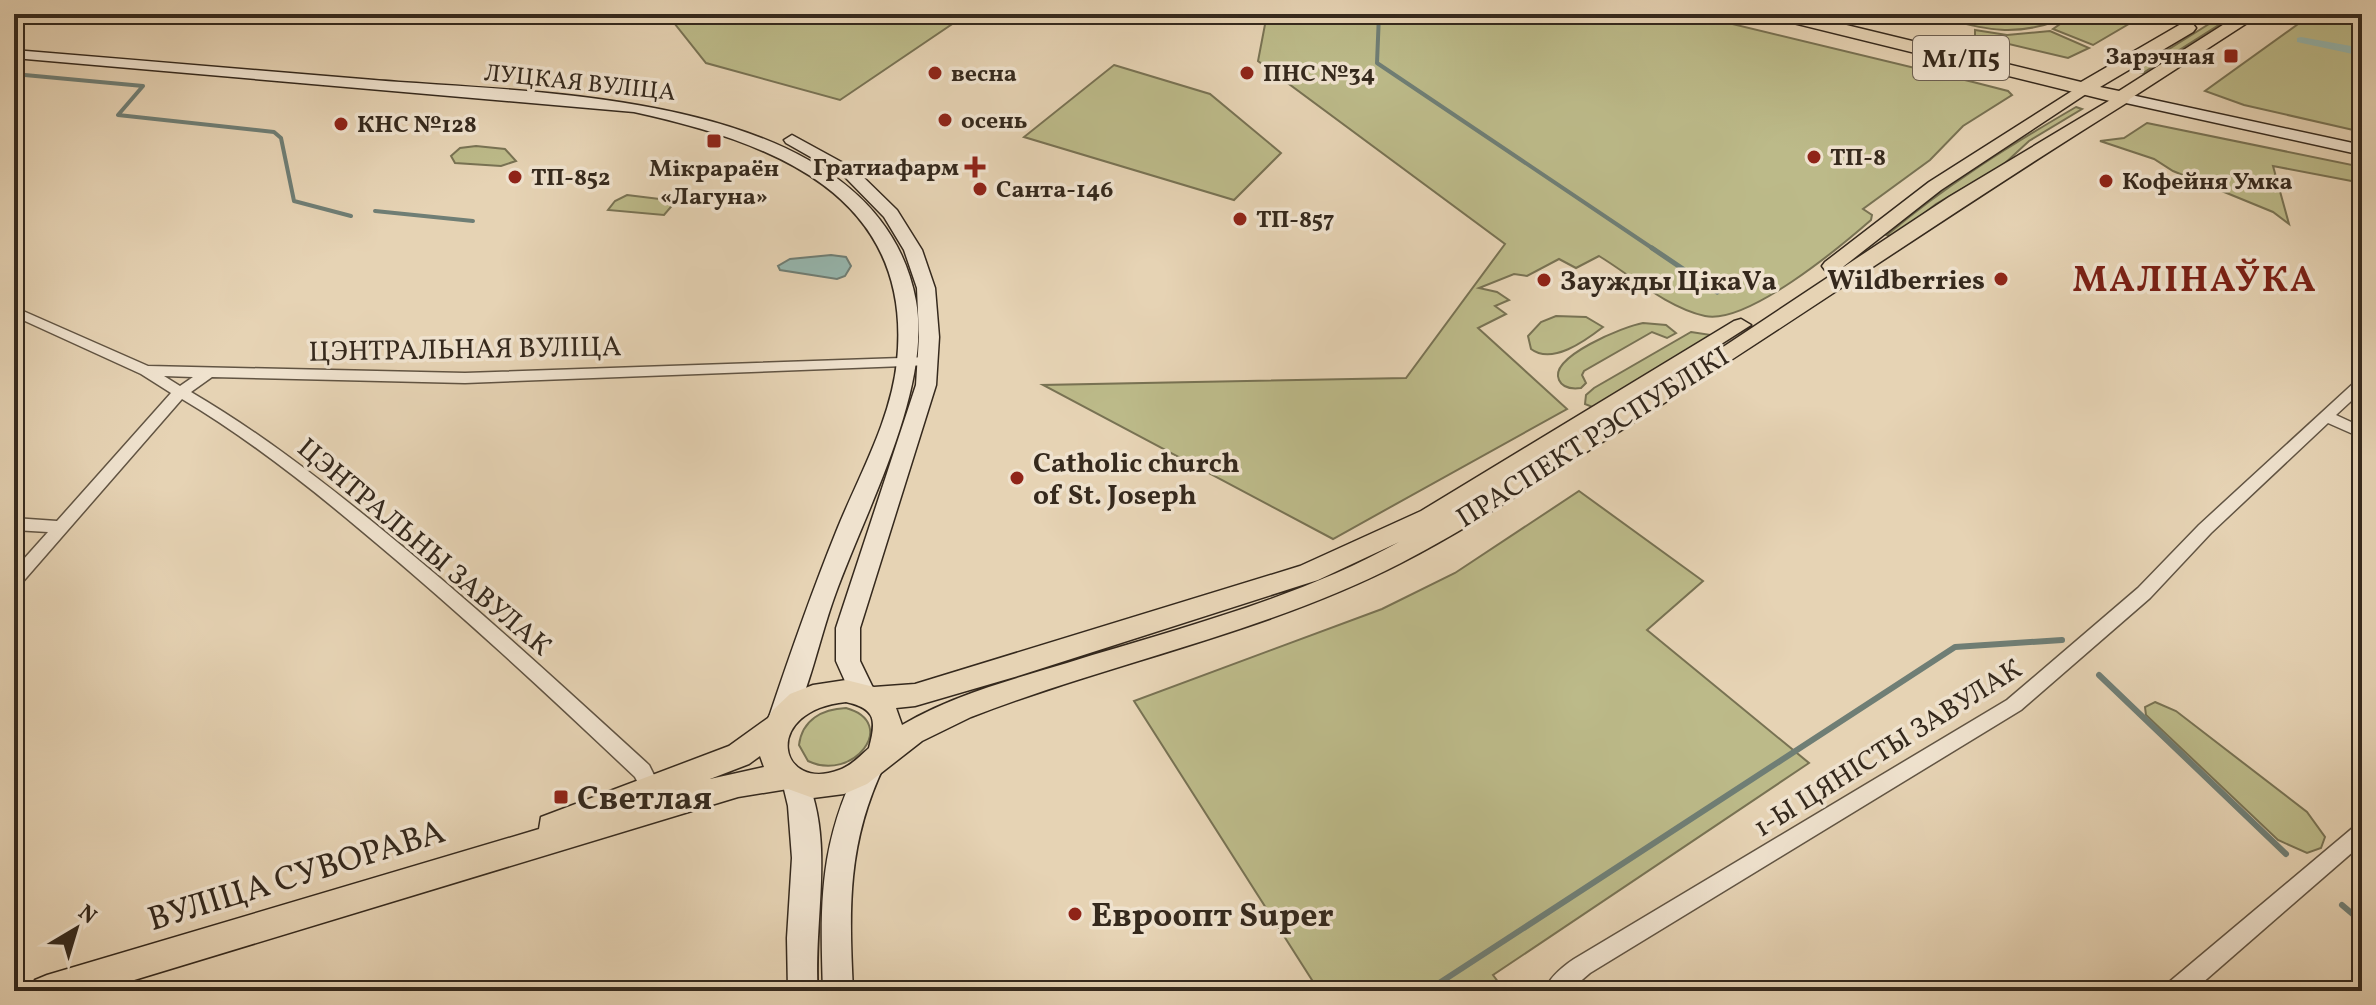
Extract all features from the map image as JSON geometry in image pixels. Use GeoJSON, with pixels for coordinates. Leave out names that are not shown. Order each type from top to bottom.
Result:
{"type":"FeatureCollection","features":[{"type":"Feature","properties":{"kind":"highway","name":"М1/П5"},"geometry":{"type":"LineString","coordinates":[[1779,14],[2091,84]]}},
{"type":"Feature","properties":{"kind":"highway","name":"М1/П5"},"geometry":{"type":"LineString","coordinates":[[1829,14],[2091,84]]}},
{"type":"Feature","properties":{"kind":"highway","name":"ПРАСПЕКТ РЭСПУБЛІКІ"},"geometry":{"type":"LineString","coordinates":[[2130,93],[2252,14]]}},
{"type":"Feature","properties":{"kind":"highway","name":"ПРАСПЕКТ РЭСПУБЛІКІ"},"geometry":{"type":"LineString","coordinates":[[2091,84],[2187,28]]}},
{"type":"Feature","properties":{"kind":"highway"},"geometry":{"type":"LineString","coordinates":[[2091,84],[2130,93]]}},
{"type":"Feature","properties":{"kind":"main road","name":"ПРАСПЕКТ РЭСПУБЛІКІ"},"geometry":{"type":"LineString","coordinates":[[779,723],[809,697],[827,691],[915,695],[1102,641],[1309,573],[1383,541],[1430,517],[1806,285],[1935,186],[2091,84]]}},
{"type":"Feature","properties":{"kind":"main road","name":"ПРАСПЕКТ РЭСПУБЛІКІ"},"geometry":{"type":"LineString","coordinates":[[791,779],[813,786],[834,785],[854,778],[928,723],[1004,693],[1316,593],[1394,556],[1707,368],[1956,201],[2130,93]]}},
{"type":"Feature","properties":{"kind":"main road"},"geometry":{"type":"LineString","coordinates":[[867,695],[884,709],[890,723],[889,739],[877,760]]}},
{"type":"Feature","properties":{"kind":"main road"},"geometry":{"type":"LineString","coordinates":[[779,723],[773,741],[773,754],[778,767],[791,779]]}},
{"type":"Feature","properties":{"kind":"main road","name":"ВУЛІЦА СУВОРАВА"},"geometry":{"type":"LineString","coordinates":[[476,858],[650,787],[739,755],[779,723]]}},
{"type":"Feature","properties":{"kind":"main road","name":"ВУЛІЦА СУВОРАВА"},"geometry":{"type":"LineString","coordinates":[[47,991],[476,858],[598,826],[731,785],[791,779]]}},
{"type":"Feature","properties":{"kind":"street","name":"ЛУЦКАЯ ВУЛІЦА"},"geometry":{"type":"LineString","coordinates":[[14,43],[115,58]]}},
{"type":"Feature","properties":{"kind":"street","name":"ЛУЦКАЯ ВУЛІЦА"},"geometry":{"type":"LineString","coordinates":[[14,54],[115,58],[524,93],[634,107],[712,124],[782,151],[831,180],[870,221],[895,262],[904,295],[907,362],[883,443],[847,532],[779,723]]}},
{"type":"Feature","properties":{"kind":"street","name":"ЛУЦКАЯ ВУЛІЦА"},"geometry":{"type":"LineString","coordinates":[[524,93],[603,92],[685,105],[762,128],[834,162],[850,173],[891,214],[913,250],[926,288],[930,361],[926,385],[848,628],[848,661],[867,695]]}},
{"type":"Feature","properties":{"kind":"street"},"geometry":{"type":"LineString","coordinates":[[2130,93],[2362,139]]}},
{"type":"Feature","properties":{"kind":"street"},"geometry":{"type":"LineString","coordinates":[[2130,93],[2362,150]]}},
{"type":"Feature","properties":{"kind":"street","name":"ЦЭНТРАЛЬНАЯ ВУЛІЦА"},"geometry":{"type":"LineString","coordinates":[[14,311],[146,371],[465,378],[930,361]]}},
{"type":"Feature","properties":{"kind":"street","name":"ЦЭНТРАЛЬНЫ ЗАВУЛАК"},"geometry":{"type":"LineString","coordinates":[[146,371],[238,428],[340,503],[434,579],[642,771],[650,787]]}},
{"type":"Feature","properties":{"kind":"street"},"geometry":{"type":"LineString","coordinates":[[14,581],[179,393],[207,374]]}},
{"type":"Feature","properties":{"kind":"street","name":"1-Ы ЦЯНІСТЫ ЗАВУЛАК"},"geometry":{"type":"LineString","coordinates":[[1555,991],[1582,966],[2014,705],[2144,593],[2216,518],[2362,383]]}},
{"type":"Feature","properties":{"kind":"street"},"geometry":{"type":"LineString","coordinates":[[2325,416],[2362,433]]}},
{"type":"Feature","properties":{"kind":"street"},"geometry":{"type":"LineString","coordinates":[[14,524],[62,527]]}},
{"type":"Feature","properties":{"kind":"street"},"geometry":{"type":"LineString","coordinates":[[838,991],[836,922],[842,837],[852,801],[877,760]]}},
{"type":"Feature","properties":{"kind":"street"},"geometry":{"type":"LineString","coordinates":[[791,779],[804,815],[800,930],[803,991]]}},
{"type":"Feature","properties":{"kind":"street"},"geometry":{"type":"LineString","coordinates":[[2176,991],[2362,832]]}},
{"type":"Feature","properties":{"kind":"shaded area"},"geometry":{"type":"Polygon","coordinates":[[[667,14],[967,14],[840,100],[706,63],[667,14]]]}},
{"type":"Feature","properties":{"kind":"shaded area"},"geometry":{"type":"Polygon","coordinates":[[[1267,14],[1369,17],[1370,14],[1691,14],[1973,82],[2008,91],[2012,95],[1963,126],[1930,160],[1863,209],[1872,215],[1871,220],[1838,248],[1792,282],[1744,309],[1723,316],[1691,312],[1663,298],[1599,256],[1576,268],[1559,259],[1527,276],[1514,274],[1479,288],[1497,292],[1509,300],[1495,306],[1506,314],[1478,328],[1567,409],[1333,539],[1043,385],[1406,378],[1505,244],[1258,61],[1267,14]]]}},
{"type":"Feature","properties":{"kind":"shaded area"},"geometry":{"type":"Polygon","coordinates":[[[1924,14],[2144,15],[2093,45],[2053,29],[2060,24],[2059,20],[2007,30],[1924,14]]]}},
{"type":"Feature","properties":{"kind":"shaded area"},"geometry":{"type":"Polygon","coordinates":[[[2225,14],[2236,14],[2143,73],[2134,71],[2225,14]]]}},
{"type":"Feature","properties":{"kind":"shaded area"},"geometry":{"type":"Polygon","coordinates":[[[2312,14],[2362,14],[2362,132],[2244,105],[2205,91],[2312,14]]]}},
{"type":"Feature","properties":{"kind":"shaded area"},"geometry":{"type":"Polygon","coordinates":[[[1975,30],[2007,35],[2050,31],[2089,48],[2068,58],[1975,36],[1975,30]]]}},
{"type":"Feature","properties":{"kind":"shaded area"},"geometry":{"type":"Polygon","coordinates":[[[1114,65],[1210,94],[1281,153],[1234,200],[1024,137],[1114,65]]]}},
{"type":"Feature","properties":{"kind":"shaded area"},"geometry":{"type":"Polygon","coordinates":[[[2076,107],[2082,109],[2029,141],[2003,165],[1936,204],[1894,237],[1887,235],[1978,167],[2076,107]]]}},
{"type":"Feature","properties":{"kind":"shaded area"},"geometry":{"type":"Polygon","coordinates":[[[2147,123],[2362,167],[2362,183],[2273,166],[2289,224],[2273,212],[2173,171],[2154,159],[2100,141],[2124,138],[2147,123]]]}},
{"type":"Feature","properties":{"kind":"shaded area"},"geometry":{"type":"Polygon","coordinates":[[[460,148],[505,149],[516,161],[501,166],[455,163],[451,156],[460,148]]]}},
{"type":"Feature","properties":{"kind":"shaded area"},"geometry":{"type":"Polygon","coordinates":[[[627,195],[676,201],[664,215],[608,210],[615,201],[627,195]]]}},
{"type":"Feature","properties":{"kind":"shaded area"},"geometry":{"type":"Polygon","coordinates":[[[1556,316],[1586,317],[1603,327],[1558,353],[1539,353],[1531,349],[1528,336],[1541,322],[1556,316]]]}},
{"type":"Feature","properties":{"kind":"shaded area"},"geometry":{"type":"Polygon","coordinates":[[[1643,323],[1666,325],[1676,333],[1667,338],[1652,332],[1584,371],[1582,375],[1586,383],[1581,388],[1568,388],[1561,383],[1559,371],[1576,353],[1606,336],[1643,323]]]}},
{"type":"Feature","properties":{"kind":"shaded area"},"geometry":{"type":"Polygon","coordinates":[[[1691,332],[1711,335],[1595,408],[1585,404],[1586,395],[1594,388],[1691,332]]]}},
{"type":"Feature","properties":{"kind":"shaded area"},"geometry":{"type":"Polygon","coordinates":[[[1579,491],[1703,581],[1647,630],[1809,763],[1493,975],[1505,991],[1319,991],[1134,701],[1382,609],[1455,573],[1579,491]]]}},
{"type":"Feature","properties":{"kind":"shaded area"},"geometry":{"type":"Polygon","coordinates":[[[2155,702],[2176,711],[2307,812],[2325,837],[2321,848],[2307,853],[2278,840],[2146,715],[2145,707],[2155,702]]]}},
{"type":"Feature","properties":{"kind":"shaded area"},"geometry":{"type":"Polygon","coordinates":[[[846,708],[862,715],[869,726],[870,737],[864,748],[854,758],[841,764],[825,766],[808,761],[799,745],[804,729],[821,714],[846,708]]]}},
{"type":"Feature","properties":{"kind":"water"},"geometry":{"type":"Polygon","coordinates":[[[831,255],[846,257],[851,266],[845,276],[837,279],[780,270],[778,266],[790,259],[831,255]]]}},
{"type":"Feature","properties":{"kind":"waterway"},"geometry":{"type":"LineString","coordinates":[[1379,14],[1377,63],[1655,250]]}},
{"type":"Feature","properties":{"kind":"waterway"},"geometry":{"type":"LineString","coordinates":[[2301,40],[2362,52]]}},
{"type":"Feature","properties":{"kind":"waterway"},"geometry":{"type":"LineString","coordinates":[[14,74],[143,86],[118,115],[274,132],[281,138],[294,201],[351,216]]}},
{"type":"Feature","properties":{"kind":"waterway"},"geometry":{"type":"LineString","coordinates":[[375,211],[473,221]]}},
{"type":"Feature","properties":{"kind":"waterway"},"geometry":{"type":"LineString","coordinates":[[1652,248],[1717,292]]}},
{"type":"Feature","properties":{"kind":"waterway"},"geometry":{"type":"LineString","coordinates":[[1427,991],[1955,647],[2062,640]]}},
{"type":"Feature","properties":{"kind":"waterway"},"geometry":{"type":"LineString","coordinates":[[2099,675],[2286,854]]}},
{"type":"Feature","properties":{"kind":"waterway"},"geometry":{"type":"LineString","coordinates":[[2342,905],[2362,922]]}},
{"type":"Feature","properties":{"kind":"place","name":"Зарэчная"},"geometry":{"type":"Point","coordinates":[2231,56]}},
{"type":"Feature","properties":{"kind":"place","name":"весна"},"geometry":{"type":"Point","coordinates":[935,73]}},
{"type":"Feature","properties":{"kind":"place","name":"ПНС №34"},"geometry":{"type":"Point","coordinates":[1247,73]}},
{"type":"Feature","properties":{"kind":"place","name":"осень"},"geometry":{"type":"Point","coordinates":[945,120]}},
{"type":"Feature","properties":{"kind":"place","name":"КНС №128"},"geometry":{"type":"Point","coordinates":[341,124]}},
{"type":"Feature","properties":{"kind":"place","name":"Мікрараён «Лагуна»"},"geometry":{"type":"Point","coordinates":[714,141]}},
{"type":"Feature","properties":{"kind":"place","name":"ТП-8"},"geometry":{"type":"Point","coordinates":[1814,157]}},
{"type":"Feature","properties":{"kind":"place","name":"Гратиафарм"},"geometry":{"type":"Point","coordinates":[975,167]}},
{"type":"Feature","properties":{"kind":"place","name":"ТП-852"},"geometry":{"type":"Point","coordinates":[515,177]}},
{"type":"Feature","properties":{"kind":"place","name":"Кофейня Умка"},"geometry":{"type":"Point","coordinates":[2106,181]}},
{"type":"Feature","properties":{"kind":"place","name":"Санта-146"},"geometry":{"type":"Point","coordinates":[980,189]}},
{"type":"Feature","properties":{"kind":"place","name":"ТП-857"},"geometry":{"type":"Point","coordinates":[1240,219]}},
{"type":"Feature","properties":{"kind":"place","name":"Wildberries"},"geometry":{"type":"Point","coordinates":[2001,279]}},
{"type":"Feature","properties":{"kind":"place","name":"Заужды ЦікаVа"},"geometry":{"type":"Point","coordinates":[1544,280]}},
{"type":"Feature","properties":{"kind":"place","name":"Catholic church of St. Joseph"},"geometry":{"type":"Point","coordinates":[1017,478]}},
{"type":"Feature","properties":{"kind":"place","name":"Светлая"},"geometry":{"type":"Point","coordinates":[561,797]}},
{"type":"Feature","properties":{"kind":"place","name":"Евроопт Super"},"geometry":{"type":"Point","coordinates":[1075,914]}},
{"type":"Feature","properties":{"kind":"district","name":"МАЛІНАЎКА"},"geometry":{"type":"Point","coordinates":[2195,278]}}]}
